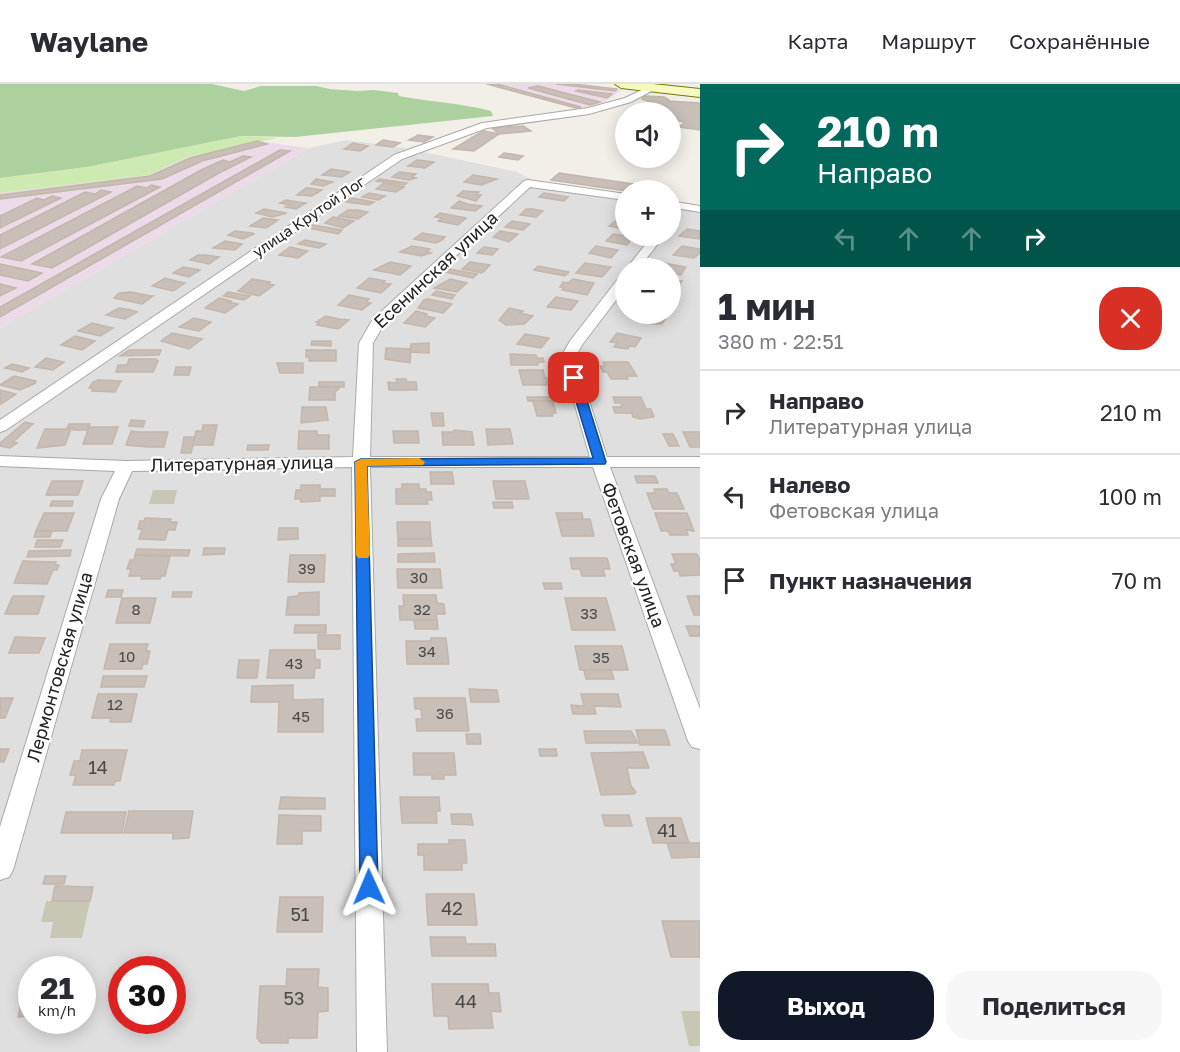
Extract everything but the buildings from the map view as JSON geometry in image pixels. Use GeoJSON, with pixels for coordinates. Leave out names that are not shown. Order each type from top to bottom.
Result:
{"type":"FeatureCollection","features":[{"type":"Feature","properties":{"kind":"street"},"geometry":{"type":"LineString","coordinates":[[621,84],[700,93]]}},
{"type":"Feature","properties":{"kind":"street","name":"улица Крутой Лог"},"geometry":{"type":"LineString","coordinates":[[0,427],[398,157],[485,125],[589,111],[628,100],[653,88]]}},
{"type":"Feature","properties":{"kind":"street","name":"Есенинская улица"},"geometry":{"type":"LineString","coordinates":[[372,1052],[361,462],[366,343],[371,330],[380,319],[528,183],[615,195]]}},
{"type":"Feature","properties":{"kind":"street"},"geometry":{"type":"LineString","coordinates":[[681,206],[700,209]]}},
{"type":"Feature","properties":{"kind":"street"},"geometry":{"type":"LineString","coordinates":[[641,258],[650,246]]}},
{"type":"Feature","properties":{"kind":"street","name":"Фетовская улица"},"geometry":{"type":"LineString","coordinates":[[615,292],[575,344],[568,357],[600,462],[700,741]]}},
{"type":"Feature","properties":{"kind":"street","name":"Литературная улица"},"geometry":{"type":"LineString","coordinates":[[0,461],[126,466],[361,462],[700,462]]}},
{"type":"Feature","properties":{"kind":"street","name":"Лермонтовская улица"},"geometry":{"type":"LineString","coordinates":[[0,870],[110,500],[126,466]]}},
{"type":"Feature","properties":{"kind":"shaded area"},"geometry":{"type":"Polygon","coordinates":[[[484,84],[572,84],[622,90],[604,102],[578,109],[484,84]]]}},
{"type":"Feature","properties":{"kind":"shaded area"},"geometry":{"type":"Polygon","coordinates":[[[346,140],[405,148],[517,172],[538,183],[615,194],[615,246],[681,246],[681,203],[700,206],[700,1052],[0,1052],[0,328],[309,148],[346,140]]]}},
{"type":"Feature","properties":{"kind":"shaded area"},"geometry":{"type":"Polygon","coordinates":[[[257,141],[309,148],[0,328],[0,193],[148,175],[188,157],[257,141]]]}},
{"type":"Feature","properties":{"kind":"shaded area"},"geometry":{"type":"Polygon","coordinates":[[[153,490],[177,490],[174,504],[149,504],[153,490]]]}},
{"type":"Feature","properties":{"kind":"shaded area"},"geometry":{"type":"Polygon","coordinates":[[[46,901],[90,901],[82,938],[50,938],[53,922],[41,922],[46,901]]]}},
{"type":"Feature","properties":{"kind":"shaded area"},"geometry":{"type":"Polygon","coordinates":[[[681,1011],[700,1011],[700,1046],[689,1046],[681,1011]]]}},
{"type":"Feature","properties":{"kind":"green space"},"geometry":{"type":"Polygon","coordinates":[[[0,84],[212,84],[244,91],[261,86],[316,86],[398,93],[399,96],[491,111],[493,116],[295,137],[241,136],[87,167],[0,178],[0,84]]]}},
{"type":"Feature","properties":{"kind":"green space"},"geometry":{"type":"Polygon","coordinates":[[[241,136],[278,138],[188,157],[148,175],[0,193],[0,178],[87,167],[241,136]]]}},
{"type":"Feature","properties":{"kind":"slow traffic"},"geometry":{"type":"LineString","coordinates":[[363,555],[361,462],[419,462]]}},
{"type":"Feature","properties":{"kind":"route"},"geometry":{"type":"LineString","coordinates":[[369,887],[361,462],[600,462],[574,378]]}}]}
